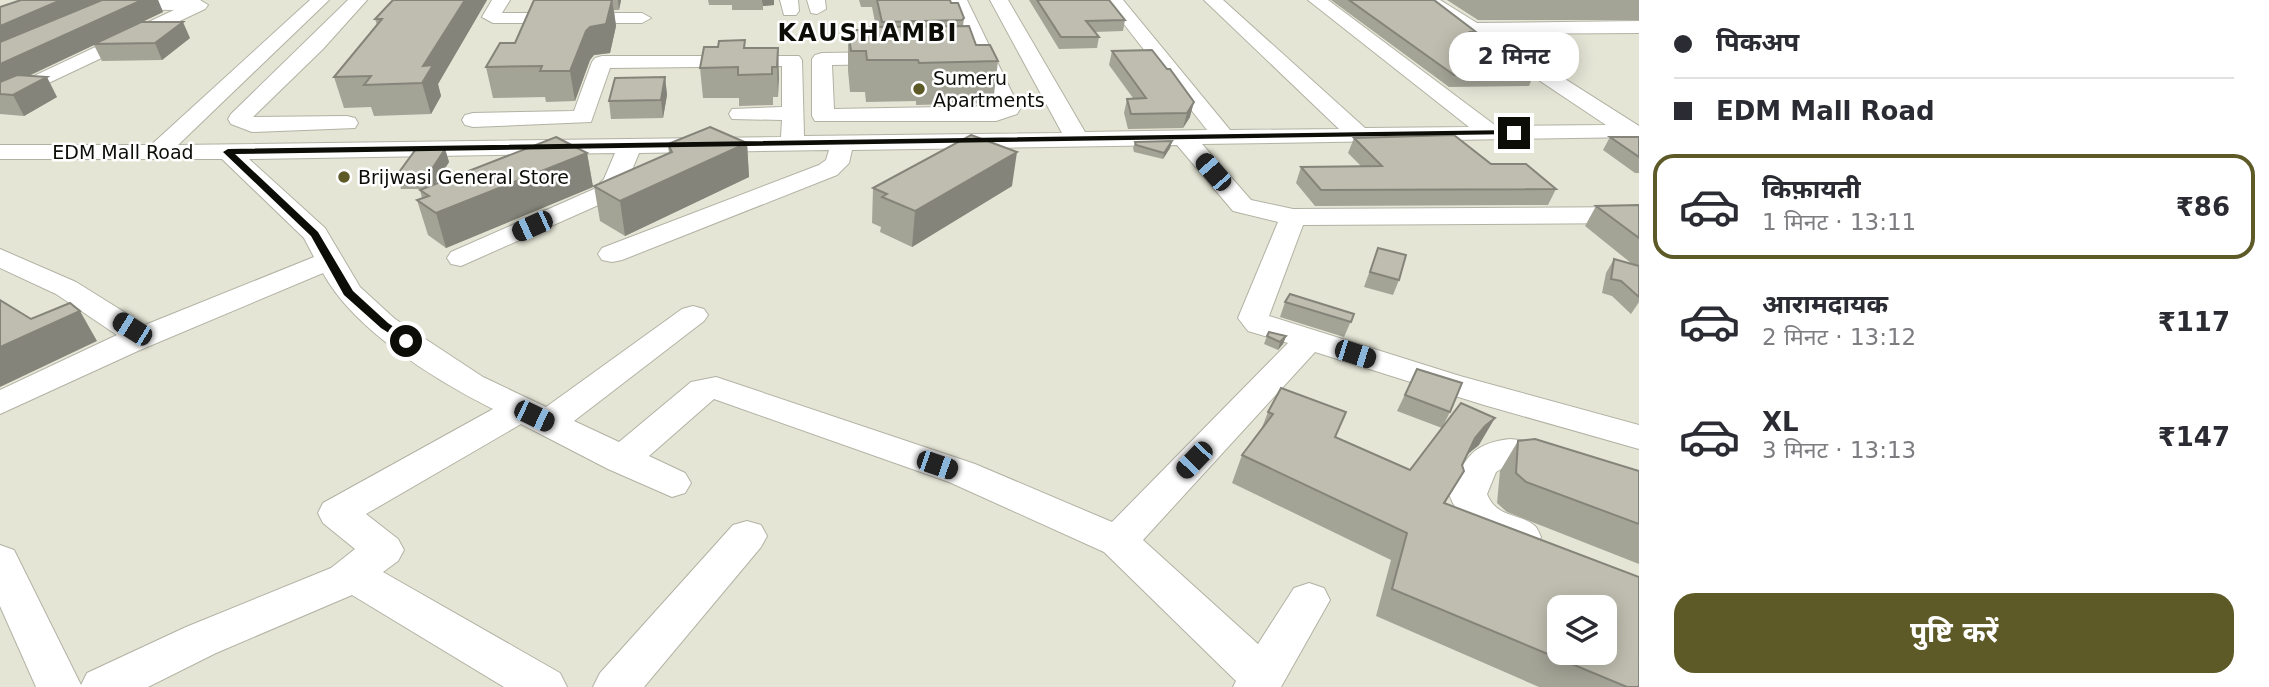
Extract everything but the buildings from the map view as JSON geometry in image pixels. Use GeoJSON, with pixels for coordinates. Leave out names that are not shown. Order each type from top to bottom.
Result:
{"type":"FeatureCollection","features":[{"type":"Feature","properties":{"kind":"street"},"geometry":{"type":"LineString","coordinates":[[158,151],[320,0]]}},
{"type":"Feature","properties":{"kind":"street"},"geometry":{"type":"LineString","coordinates":[[347,123],[252,125],[239,119],[316,45],[358,0]]}},
{"type":"Feature","properties":{"kind":"street"},"geometry":{"type":"LineString","coordinates":[[501,0],[491,17],[644,9],[634,49]]}},
{"type":"Feature","properties":{"kind":"street"},"geometry":{"type":"LineString","coordinates":[[903,58],[822,59],[823,117],[996,114],[1009,108],[958,0]]}},
{"type":"Feature","properties":{"kind":"street"},"geometry":{"type":"LineString","coordinates":[[999,0],[1077,139]]}},
{"type":"Feature","properties":{"kind":"street"},"geometry":{"type":"LineString","coordinates":[[1114,0],[1224,137]]}},
{"type":"Feature","properties":{"kind":"street"},"geometry":{"type":"LineString","coordinates":[[1213,0],[1359,135]]}},
{"type":"Feature","properties":{"kind":"street"},"geometry":{"type":"LineString","coordinates":[[1317,0],[1491,133]]}},
{"type":"Feature","properties":{"kind":"street"},"geometry":{"type":"LineString","coordinates":[[1428,0],[1635,133]]}},
{"type":"Feature","properties":{"kind":"street"},"geometry":{"type":"LineString","coordinates":[[123,4],[203,3]]}},
{"type":"Feature","properties":{"kind":"street"},"geometry":{"type":"LineString","coordinates":[[0,100],[203,3]]}},
{"type":"Feature","properties":{"kind":"street"},"geometry":{"type":"LineString","coordinates":[[1472,29],[1639,27]]}},
{"type":"Feature","properties":{"kind":"street"},"geometry":{"type":"LineString","coordinates":[[974,34],[1017,33]]}},
{"type":"Feature","properties":{"kind":"street"},"geometry":{"type":"LineString","coordinates":[[271,46],[316,45]]}},
{"type":"Feature","properties":{"kind":"street"},"geometry":{"type":"LineString","coordinates":[[581,146],[583,117],[602,62],[634,49],[792,60],[793,144]]}},
{"type":"Feature","properties":{"kind":"street"},"geometry":{"type":"LineString","coordinates":[[958,57],[985,57]]}},
{"type":"Feature","properties":{"kind":"street"},"geometry":{"type":"LineString","coordinates":[[740,114],[793,113]]}},
{"type":"Feature","properties":{"kind":"street"},"geometry":{"type":"LineString","coordinates":[[965,115],[973,141]]}},
{"type":"Feature","properties":{"kind":"street"},"geometry":{"type":"LineString","coordinates":[[473,120],[583,117]]}},
{"type":"Feature","properties":{"kind":"street","name":"EDM Mall Road"},"geometry":{"type":"LineString","coordinates":[[0,152],[228,152],[581,146],[627,153],[842,143],[1635,133]]}},
{"type":"Feature","properties":{"kind":"street"},"geometry":{"type":"LineString","coordinates":[[1184,138],[1242,206],[1293,217],[1639,215]]}},
{"type":"Feature","properties":{"kind":"street"},"geometry":{"type":"LineString","coordinates":[[612,254],[828,170],[837,163],[842,143]]}},
{"type":"Feature","properties":{"kind":"street"},"geometry":{"type":"LineString","coordinates":[[228,152],[315,234],[348,292],[384,326],[471,385],[672,483]]}},
{"type":"Feature","properties":{"kind":"street"},"geometry":{"type":"LineString","coordinates":[[461,258],[603,194],[615,182],[627,153],[489,169]]}},
{"type":"Feature","properties":{"kind":"street"},"geometry":{"type":"LineString","coordinates":[[1293,217],[1253,318],[1259,324],[1525,407],[1639,437]]}},
{"type":"Feature","properties":{"kind":"street"},"geometry":{"type":"LineString","coordinates":[[0,403],[129,343],[330,260]]}},
{"type":"Feature","properties":{"kind":"street"},"geometry":{"type":"LineString","coordinates":[[8,268],[66,288],[132,329],[133,335],[129,343]]}},
{"type":"Feature","properties":{"kind":"street"},"geometry":{"type":"LineString","coordinates":[[103,687],[151,677],[201,640],[347,577],[383,550],[337,513],[534,416],[693,314]]}},
{"type":"Feature","properties":{"kind":"street"},"geometry":{"type":"LineString","coordinates":[[1118,541],[1309,340]]}},
{"type":"Feature","properties":{"kind":"street"},"geometry":{"type":"LineString","coordinates":[[621,460],[703,390],[716,388],[962,473],[1118,541],[1259,681],[1309,600]]}},
{"type":"Feature","properties":{"kind":"street"},"geometry":{"type":"LineString","coordinates":[[1553,550],[1492,526],[1471,508],[1468,494],[1484,461],[1499,452],[1534,454],[1587,471]]}},
{"type":"Feature","properties":{"kind":"street"},"geometry":{"type":"LineString","coordinates":[[616,687],[747,536]]}},
{"type":"Feature","properties":{"kind":"street"},"geometry":{"type":"LineString","coordinates":[[0,561],[59,687]]}},
{"type":"Feature","properties":{"kind":"street"},"geometry":{"type":"LineString","coordinates":[[347,577],[360,577],[544,687]]}},
{"type":"Feature","properties":{"kind":"place","name":"Sumeru Apartments"},"geometry":{"type":"Point","coordinates":[919,89]}},
{"type":"Feature","properties":{"kind":"place","name":"Brijwasi General Store"},"geometry":{"type":"Point","coordinates":[344,177]}},
{"type":"Feature","properties":{"kind":"district","name":"KAUSHAMBI"},"geometry":{"type":"Point","coordinates":[868,33]}},
{"type":"Feature","properties":{"kind":"route"},"geometry":{"type":"LineString","coordinates":[[406,341],[384,326],[348,292],[315,234],[228,152],[1514,133]]}}]}
